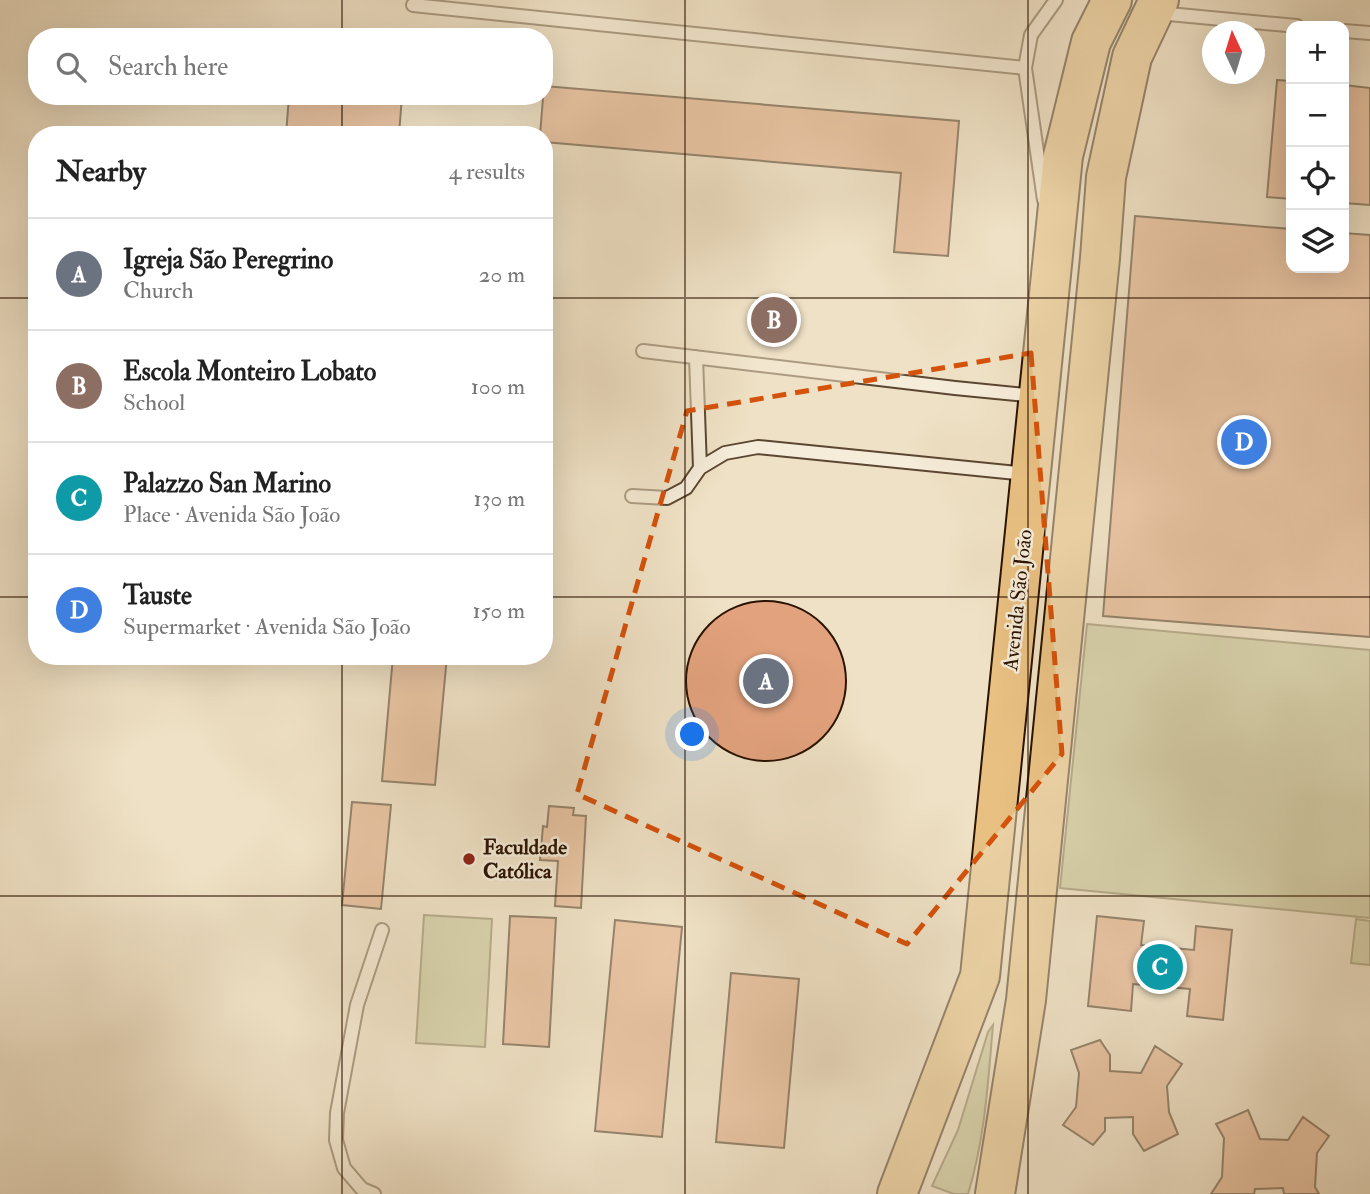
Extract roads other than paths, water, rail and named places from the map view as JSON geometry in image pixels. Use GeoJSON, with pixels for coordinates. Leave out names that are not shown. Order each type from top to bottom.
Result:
{"type":"FeatureCollection","features":[{"type":"Feature","properties":{"kind":"main road","name":"Avenida São João"},"geometry":{"type":"LineString","coordinates":[[897,1194],[980,976],[1063,156],[1091,42],[1112,0]]}},
{"type":"Feature","properties":{"kind":"main road"},"geometry":{"type":"LineString","coordinates":[[995,1194],[1026,1000],[1106,177],[1132,57],[1156,6]]}},
{"type":"Feature","properties":{"kind":"lane"},"geometry":{"type":"LineString","coordinates":[[1054,250],[1038,166],[1025,68],[1031,35],[1056,0]]}},
{"type":"Feature","properties":{"kind":"lane"},"geometry":{"type":"LineString","coordinates":[[413,5],[1025,68]]}},
{"type":"Feature","properties":{"kind":"lane"},"geometry":{"type":"LineString","coordinates":[[1156,6],[1286,24]]}},
{"type":"Feature","properties":{"kind":"lane"},"geometry":{"type":"LineString","coordinates":[[1349,31],[1370,33]]}},
{"type":"Feature","properties":{"kind":"lane"},"geometry":{"type":"LineString","coordinates":[[643,351],[1039,396]]}},
{"type":"Feature","properties":{"kind":"lane"},"geometry":{"type":"LineString","coordinates":[[696,357],[699,468]]}},
{"type":"Feature","properties":{"kind":"lane"},"geometry":{"type":"LineString","coordinates":[[632,496],[667,498],[686,488],[699,468],[725,453],[758,447],[1031,474]]}},
{"type":"Feature","properties":{"kind":"lane"},"geometry":{"type":"LineString","coordinates":[[374,1194],[362,1189],[344,1168],[336,1140],[337,1113],[357,1005],[382,930]]}},
{"type":"Feature","properties":{"kind":"place","name":"Escola Monteiro Lobato"},"geometry":{"type":"Point","coordinates":[774,320]}},
{"type":"Feature","properties":{"kind":"place","name":"Tauste"},"geometry":{"type":"Point","coordinates":[1244,442]}},
{"type":"Feature","properties":{"kind":"place","name":"Igreja São Peregrino"},"geometry":{"type":"Point","coordinates":[766,681]}},
{"type":"Feature","properties":{"kind":"place","name":"Faculdade Católica"},"geometry":{"type":"Point","coordinates":[469,859]}},
{"type":"Feature","properties":{"kind":"place","name":"Palazzo San Marino"},"geometry":{"type":"Point","coordinates":[1160,967]}}]}
